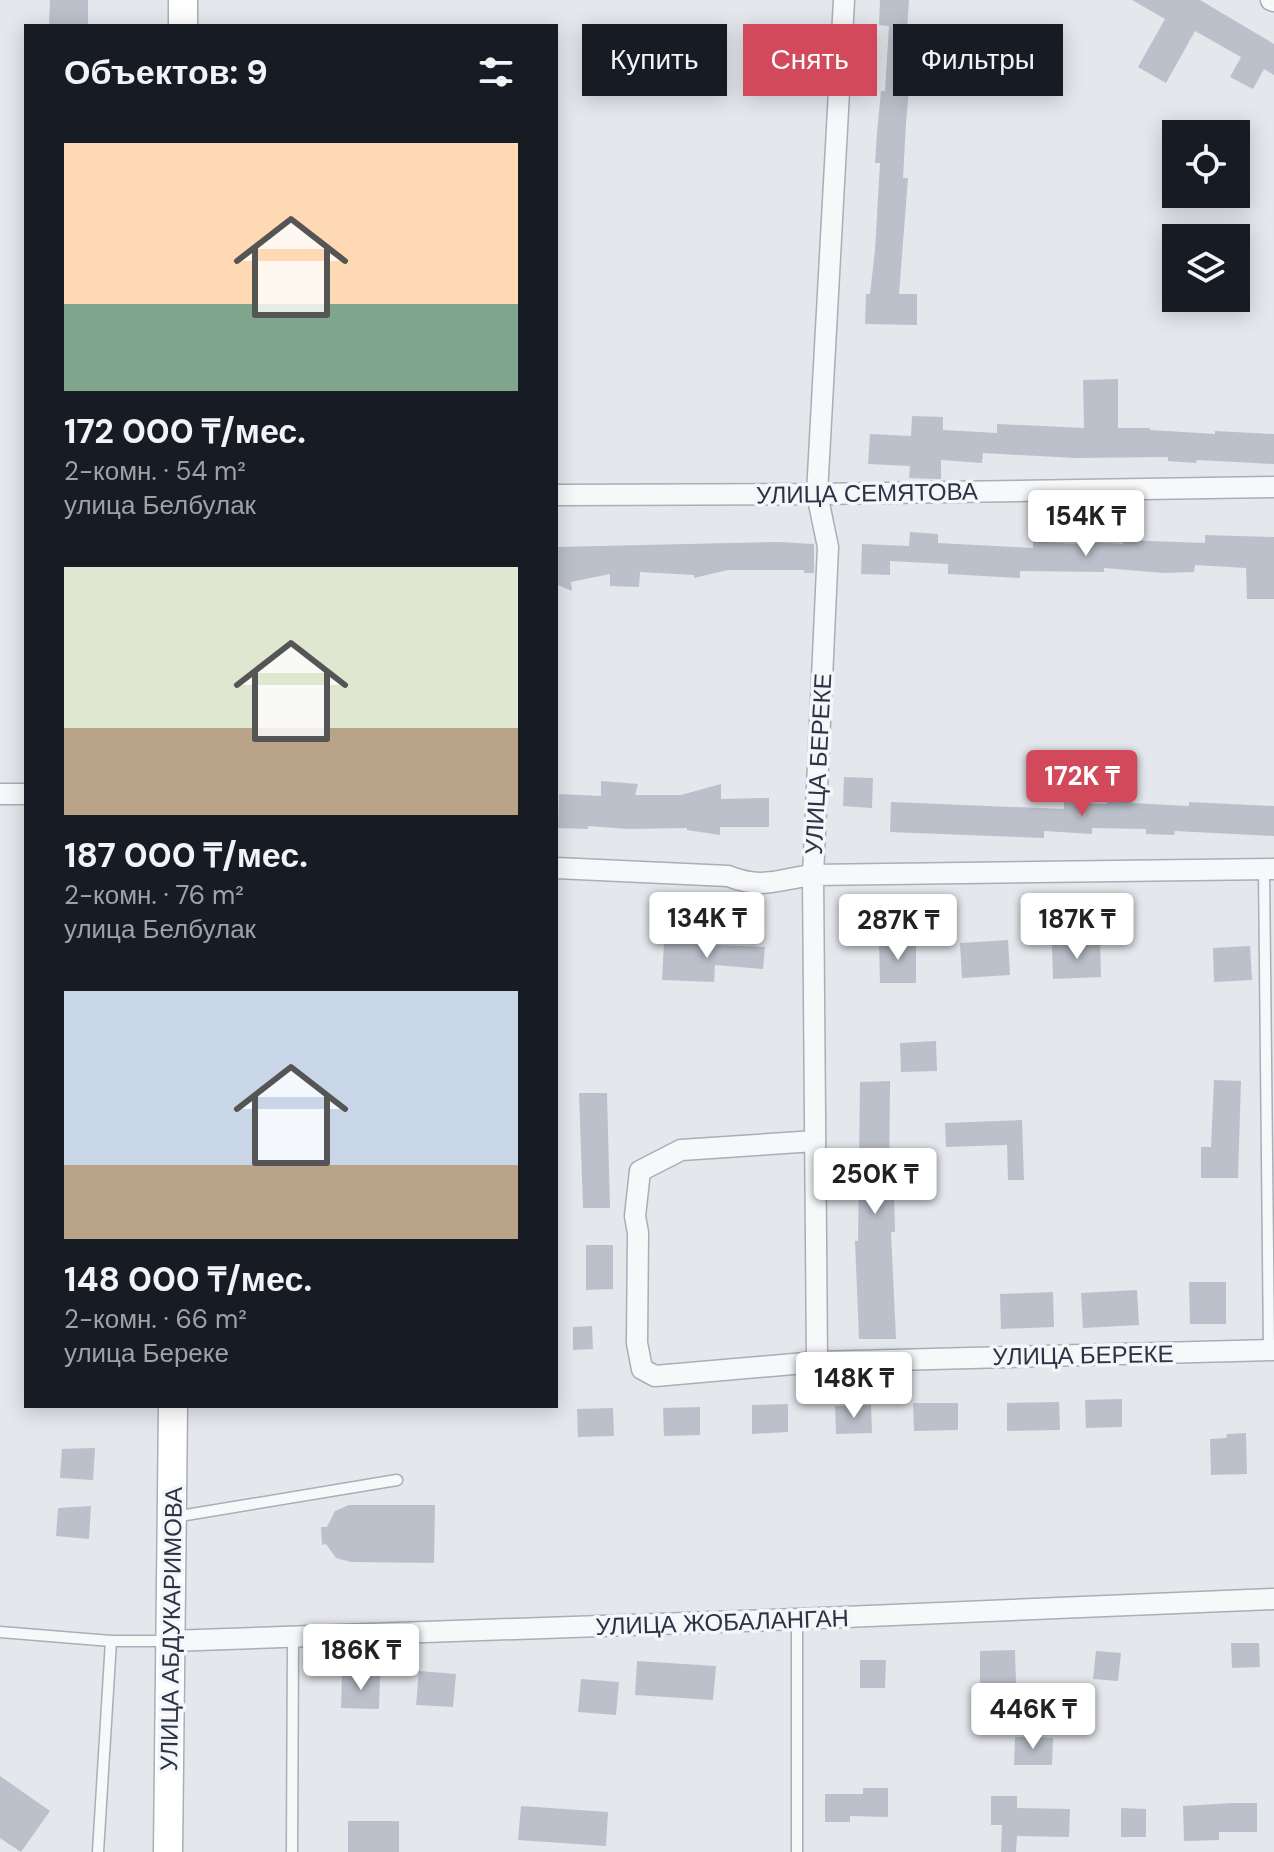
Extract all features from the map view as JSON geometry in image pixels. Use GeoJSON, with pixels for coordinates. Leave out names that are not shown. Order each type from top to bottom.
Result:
{"type":"FeatureCollection","features":[{"type":"Feature","properties":{"kind":"main road"},"geometry":{"type":"LineString","coordinates":[[183,0],[183,24]]}},
{"type":"Feature","properties":{"kind":"main road","name":"УЛИЦА АБДУКАРИМОВА"},"geometry":{"type":"LineString","coordinates":[[168,1852],[173,1408]]}},
{"type":"Feature","properties":{"kind":"street","name":"УЛИЦА БЕРЕКЕ"},"geometry":{"type":"LineString","coordinates":[[844,0],[817,494],[828,547],[813,875],[817,1362],[1272,1350]]}},
{"type":"Feature","properties":{"kind":"street","name":"УЛИЦА СЕМЯТОВА"},"geometry":{"type":"LineString","coordinates":[[558,495],[1274,487]]}},
{"type":"Feature","properties":{"kind":"street"},"geometry":{"type":"LineString","coordinates":[[0,794],[24,794]]}},
{"type":"Feature","properties":{"kind":"street"},"geometry":{"type":"LineString","coordinates":[[558,868],[728,876],[753,885],[813,875],[1269,869]]}},
{"type":"Feature","properties":{"kind":"street"},"geometry":{"type":"LineString","coordinates":[[815,1141],[681,1150],[640,1171],[635,1216],[638,1233],[637,1343],[642,1369],[655,1376],[817,1362]]}},
{"type":"Feature","properties":{"kind":"street","name":"УЛИЦА ЖОБАЛАНГАН"},"geometry":{"type":"LineString","coordinates":[[170,1641],[1274,1599]]}},
{"type":"Feature","properties":{"kind":"lane"},"geometry":{"type":"LineString","coordinates":[[1269,869],[1272,1350]]}},
{"type":"Feature","properties":{"kind":"lane"},"geometry":{"type":"LineString","coordinates":[[172,1518],[397,1480]]}},
{"type":"Feature","properties":{"kind":"lane"},"geometry":{"type":"LineString","coordinates":[[797,1619],[797,1852]]}},
{"type":"Feature","properties":{"kind":"lane"},"geometry":{"type":"LineString","coordinates":[[0,1632],[111,1641],[170,1641]]}},
{"type":"Feature","properties":{"kind":"lane"},"geometry":{"type":"LineString","coordinates":[[292,1852],[293,1637]]}},
{"type":"Feature","properties":{"kind":"lane"},"geometry":{"type":"LineString","coordinates":[[98,1852],[111,1641]]}},
{"type":"Feature","properties":{"kind":"building"},"geometry":{"type":"Polygon","coordinates":[[[50,0],[88,0],[88,24],[49,24],[50,0]]]}},
{"type":"Feature","properties":{"kind":"building"},"geometry":{"type":"Polygon","coordinates":[[[880,0],[909,0],[907,24],[893,24],[893,96],[908,96],[903,178],[908,178],[899,294],[917,294],[917,325],[865,324],[866,294],[870,294],[875,250],[880,163],[875,163],[881,91],[885,91],[889,26],[879,25],[880,0]]]}},
{"type":"Feature","properties":{"kind":"building"},"geometry":{"type":"Polygon","coordinates":[[[1132,0],[1200,0],[1274,44],[1274,75],[1264,69],[1253,89],[1230,77],[1241,57],[1195,31],[1166,83],[1138,67],[1165,19],[1132,0]]]}},
{"type":"Feature","properties":{"kind":"building"},"geometry":{"type":"Polygon","coordinates":[[[1118,379],[1118,428],[1274,434],[1274,464],[1197,460],[1196,463],[1168,461],[1168,457],[1074,458],[983,453],[982,463],[941,460],[941,479],[934,479],[909,478],[910,466],[868,464],[870,434],[911,436],[912,416],[943,417],[943,430],[997,433],[997,424],[1084,428],[1083,380],[1118,379]]]}},
{"type":"Feature","properties":{"kind":"building"},"geometry":{"type":"Polygon","coordinates":[[[910,532],[938,534],[938,543],[1033,548],[1033,541],[1077,544],[1077,541],[1123,544],[1123,540],[1205,543],[1205,535],[1274,537],[1274,599],[1247,599],[1246,568],[1195,565],[1194,572],[1164,573],[1104,568],[1104,572],[1020,571],[1020,578],[948,574],[948,564],[890,561],[890,575],[861,574],[862,544],[909,546],[910,532]]]}},
{"type":"Feature","properties":{"kind":"building"},"geometry":{"type":"Polygon","coordinates":[[[778,542],[814,544],[814,573],[804,573],[804,570],[728,570],[694,578],[694,575],[640,572],[639,587],[610,586],[610,574],[571,582],[572,591],[558,585],[558,547],[778,542]]]}},
{"type":"Feature","properties":{"kind":"building"},"geometry":{"type":"Polygon","coordinates":[[[844,777],[873,778],[872,808],[843,806],[844,777]]]}},
{"type":"Feature","properties":{"kind":"building"},"geometry":{"type":"Polygon","coordinates":[[[601,781],[638,784],[635,795],[681,795],[721,784],[721,799],[769,798],[769,827],[720,827],[720,835],[687,828],[558,828],[559,794],[601,796],[601,781]]]}},
{"type":"Feature","properties":{"kind":"building"},"geometry":{"type":"Polygon","coordinates":[[[1107,790],[1132,790],[1132,803],[1274,806],[1274,836],[1175,831],[1174,835],[1146,834],[1146,829],[1092,828],[1092,834],[1044,831],[1044,838],[890,832],[891,802],[1064,809],[1064,802],[1107,804],[1107,790]]]}},
{"type":"Feature","properties":{"kind":"building"},"geometry":{"type":"Polygon","coordinates":[[[916,940],[916,983],[880,983],[879,941],[916,940]]]}},
{"type":"Feature","properties":{"kind":"building"},"geometry":{"type":"Polygon","coordinates":[[[1008,940],[1010,975],[962,978],[960,943],[1008,940]]]}},
{"type":"Feature","properties":{"kind":"building"},"geometry":{"type":"Polygon","coordinates":[[[1100,942],[1101,977],[1053,979],[1052,945],[1100,942]]]}},
{"type":"Feature","properties":{"kind":"building"},"geometry":{"type":"Polygon","coordinates":[[[664,943],[765,947],[763,969],[715,965],[714,982],[662,980],[664,943]]]}},
{"type":"Feature","properties":{"kind":"building"},"geometry":{"type":"Polygon","coordinates":[[[1250,946],[1252,980],[1214,982],[1213,948],[1250,946]]]}},
{"type":"Feature","properties":{"kind":"building"},"geometry":{"type":"Polygon","coordinates":[[[936,1041],[937,1071],[901,1072],[900,1043],[936,1041]]]}},
{"type":"Feature","properties":{"kind":"building"},"geometry":{"type":"Polygon","coordinates":[[[1214,1080],[1241,1081],[1238,1178],[1201,1178],[1201,1147],[1211,1147],[1214,1080]]]}},
{"type":"Feature","properties":{"kind":"building"},"geometry":{"type":"Polygon","coordinates":[[[890,1081],[889,1190],[894,1190],[895,1232],[891,1232],[896,1339],[859,1339],[855,1241],[858,1241],[860,1082],[890,1081]]]}},
{"type":"Feature","properties":{"kind":"building"},"geometry":{"type":"Polygon","coordinates":[[[579,1093],[607,1093],[610,1208],[583,1208],[579,1093]]]}},
{"type":"Feature","properties":{"kind":"building"},"geometry":{"type":"Polygon","coordinates":[[[1022,1120],[1024,1180],[1008,1180],[1007,1145],[946,1147],[945,1123],[1022,1120]]]}},
{"type":"Feature","properties":{"kind":"building"},"geometry":{"type":"Polygon","coordinates":[[[586,1245],[613,1245],[613,1289],[586,1290],[586,1245]]]}},
{"type":"Feature","properties":{"kind":"building"},"geometry":{"type":"Polygon","coordinates":[[[1189,1282],[1226,1282],[1226,1324],[1190,1324],[1189,1282]]]}},
{"type":"Feature","properties":{"kind":"building"},"geometry":{"type":"Polygon","coordinates":[[[1137,1290],[1139,1325],[1083,1328],[1081,1293],[1137,1290]]]}},
{"type":"Feature","properties":{"kind":"building"},"geometry":{"type":"Polygon","coordinates":[[[1053,1292],[1054,1327],[1001,1329],[1000,1294],[1053,1292]]]}},
{"type":"Feature","properties":{"kind":"building"},"geometry":{"type":"Polygon","coordinates":[[[592,1326],[593,1349],[573,1350],[573,1327],[592,1326]]]}},
{"type":"Feature","properties":{"kind":"building"},"geometry":{"type":"Polygon","coordinates":[[[1122,1399],[1122,1427],[1086,1428],[1085,1400],[1122,1399]]]}},
{"type":"Feature","properties":{"kind":"building"},"geometry":{"type":"Polygon","coordinates":[[[1059,1402],[1060,1430],[1007,1431],[1007,1403],[1059,1402]]]}},
{"type":"Feature","properties":{"kind":"building"},"geometry":{"type":"Polygon","coordinates":[[[913,1403],[958,1403],[958,1430],[914,1431],[913,1403]]]}},
{"type":"Feature","properties":{"kind":"building"},"geometry":{"type":"Polygon","coordinates":[[[788,1404],[788,1432],[752,1434],[752,1405],[788,1404]]]}},
{"type":"Feature","properties":{"kind":"building"},"geometry":{"type":"Polygon","coordinates":[[[871,1405],[872,1433],[836,1434],[835,1406],[871,1405]]]}},
{"type":"Feature","properties":{"kind":"building"},"geometry":{"type":"Polygon","coordinates":[[[700,1407],[700,1435],[664,1436],[663,1408],[700,1407]]]}},
{"type":"Feature","properties":{"kind":"building"},"geometry":{"type":"Polygon","coordinates":[[[613,1408],[614,1436],[578,1437],[577,1409],[613,1408]]]}},
{"type":"Feature","properties":{"kind":"building"},"geometry":{"type":"Polygon","coordinates":[[[1246,1433],[1247,1474],[1211,1475],[1210,1439],[1246,1433]]]}},
{"type":"Feature","properties":{"kind":"building"},"geometry":{"type":"Polygon","coordinates":[[[95,1448],[93,1480],[60,1478],[62,1449],[95,1448]]]}},
{"type":"Feature","properties":{"kind":"building"},"geometry":{"type":"Polygon","coordinates":[[[349,1505],[435,1505],[434,1563],[351,1562],[336,1558],[326,1544],[322,1545],[321,1527],[327,1527],[335,1511],[349,1505]]]}},
{"type":"Feature","properties":{"kind":"building"},"geometry":{"type":"Polygon","coordinates":[[[91,1506],[89,1539],[56,1536],[58,1508],[91,1506]]]}},
{"type":"Feature","properties":{"kind":"building"},"geometry":{"type":"Polygon","coordinates":[[[1231,1643],[1259,1643],[1260,1667],[1232,1668],[1231,1643]]]}},
{"type":"Feature","properties":{"kind":"building"},"geometry":{"type":"Polygon","coordinates":[[[1015,1650],[1016,1685],[980,1686],[980,1651],[1015,1650]]]}},
{"type":"Feature","properties":{"kind":"building"},"geometry":{"type":"Polygon","coordinates":[[[1096,1651],[1121,1653],[1118,1681],[1093,1679],[1096,1651]]]}},
{"type":"Feature","properties":{"kind":"building"},"geometry":{"type":"Polygon","coordinates":[[[860,1660],[886,1660],[885,1688],[860,1688],[860,1660]]]}},
{"type":"Feature","properties":{"kind":"building"},"geometry":{"type":"Polygon","coordinates":[[[637,1661],[716,1666],[713,1700],[635,1695],[637,1661]]]}},
{"type":"Feature","properties":{"kind":"building"},"geometry":{"type":"Polygon","coordinates":[[[419,1671],[456,1674],[453,1707],[416,1705],[419,1671]]]}},
{"type":"Feature","properties":{"kind":"building"},"geometry":{"type":"Polygon","coordinates":[[[342,1675],[380,1675],[379,1709],[341,1708],[342,1675]]]}},
{"type":"Feature","properties":{"kind":"building"},"geometry":{"type":"Polygon","coordinates":[[[581,1679],[619,1682],[616,1715],[578,1712],[581,1679]]]}},
{"type":"Feature","properties":{"kind":"building"},"geometry":{"type":"Polygon","coordinates":[[[1015,1737],[1053,1738],[1052,1765],[1014,1765],[1015,1737]]]}},
{"type":"Feature","properties":{"kind":"building"},"geometry":{"type":"Polygon","coordinates":[[[0,1776],[50,1811],[21,1852],[0,1838],[0,1776]]]}},
{"type":"Feature","properties":{"kind":"building"},"geometry":{"type":"Polygon","coordinates":[[[863,1788],[888,1788],[888,1817],[850,1816],[850,1822],[825,1822],[825,1794],[863,1794],[863,1788]]]}},
{"type":"Feature","properties":{"kind":"building"},"geometry":{"type":"Polygon","coordinates":[[[991,1796],[1017,1796],[1017,1808],[1070,1809],[1069,1837],[1017,1836],[1016,1852],[1001,1852],[1002,1825],[991,1825],[991,1796]]]}},
{"type":"Feature","properties":{"kind":"building"},"geometry":{"type":"Polygon","coordinates":[[[1257,1803],[1257,1832],[1219,1832],[1219,1840],[1184,1841],[1183,1806],[1257,1803]]]}},
{"type":"Feature","properties":{"kind":"building"},"geometry":{"type":"Polygon","coordinates":[[[521,1806],[608,1812],[606,1846],[518,1840],[521,1806]]]}},
{"type":"Feature","properties":{"kind":"building"},"geometry":{"type":"Polygon","coordinates":[[[1121,1808],[1146,1809],[1146,1837],[1121,1837],[1121,1808]]]}},
{"type":"Feature","properties":{"kind":"building"},"geometry":{"type":"Polygon","coordinates":[[[348,1821],[399,1821],[399,1852],[348,1852],[348,1821]]]}}]}
